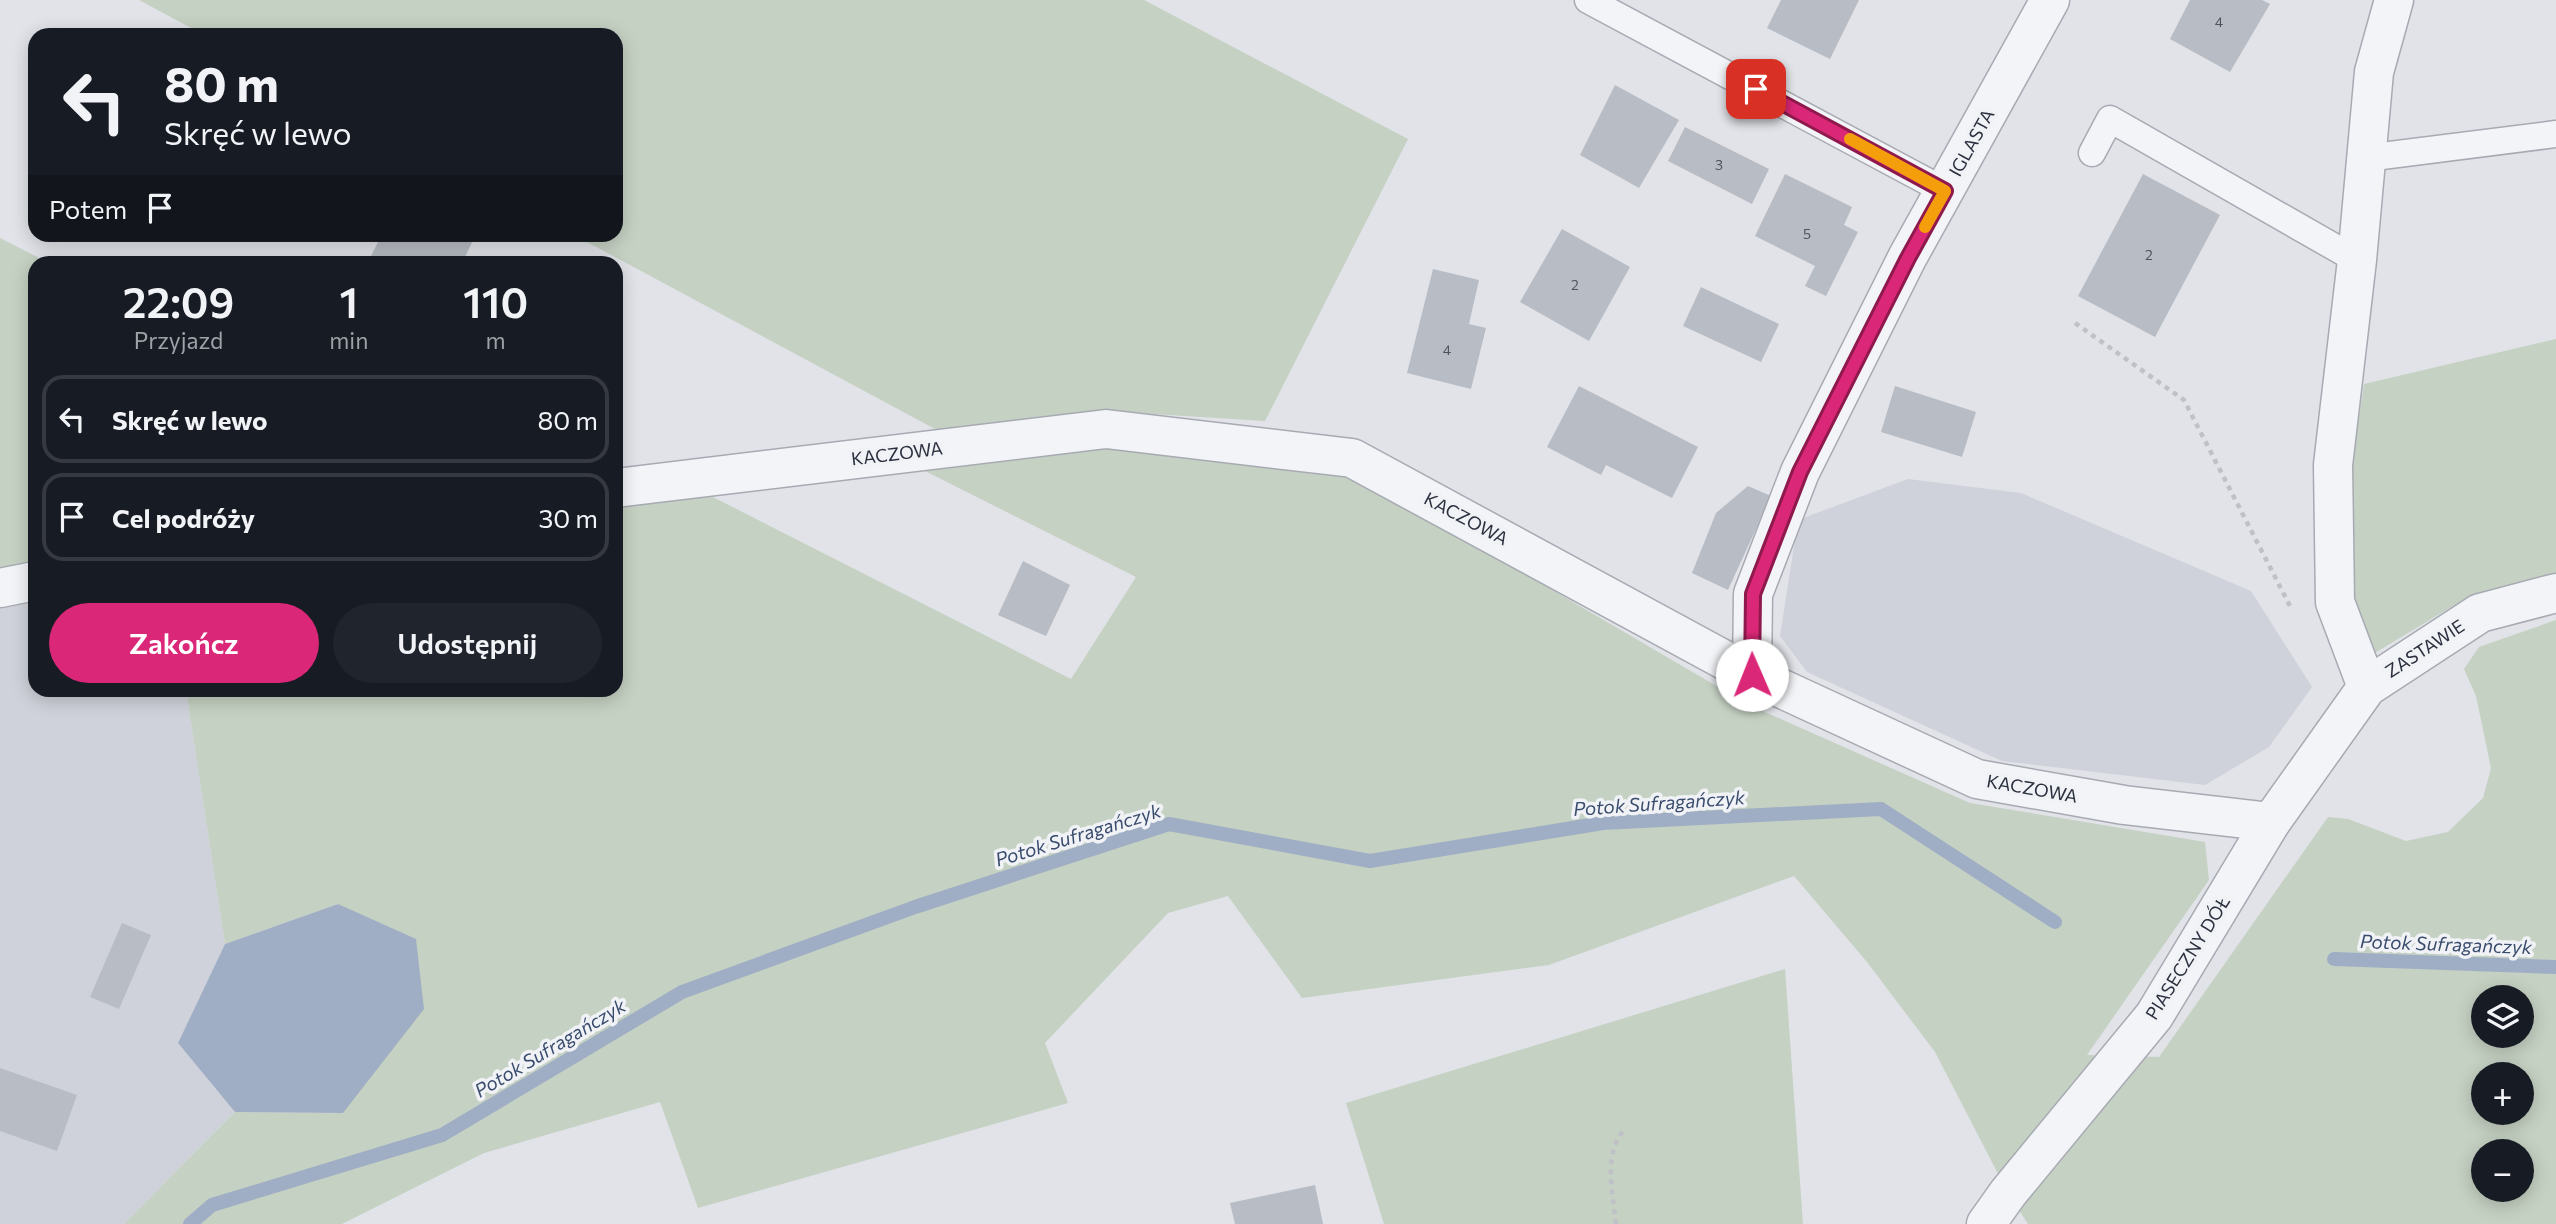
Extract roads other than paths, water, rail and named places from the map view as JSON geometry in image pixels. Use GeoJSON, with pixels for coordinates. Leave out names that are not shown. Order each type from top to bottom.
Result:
{"type":"FeatureCollection","features":[{"type":"Feature","properties":{"kind":"street","name":"IGLASTA"},"geometry":{"type":"LineString","coordinates":[[1752,675],[1753,594],[1800,472],[1908,258],[2050,0]]}},
{"type":"Feature","properties":{"kind":"street"},"geometry":{"type":"LineString","coordinates":[[2367,687],[2335,601],[2333,465],[2357,260],[2374,72],[2394,0]]}},
{"type":"Feature","properties":{"kind":"street","name":"KACZOWA"},"geometry":{"type":"LineString","coordinates":[[623,487],[1106,429],[1352,458],[1752,675],[1977,779],[2124,805],[2271,822]]}},
{"type":"Feature","properties":{"kind":"street"},"geometry":{"type":"LineString","coordinates":[[0,588],[28,583]]}},
{"type":"Feature","properties":{"kind":"street","name":"ZASTAWIE"},"geometry":{"type":"LineString","coordinates":[[2324,748],[2367,687],[2480,613],[2556,593]]}},
{"type":"Feature","properties":{"kind":"street","name":"PIASECZNY DÓŁ"},"geometry":{"type":"LineString","coordinates":[[1986,1224],[2008,1193],[2154,1016],[2271,822],[2324,748]]}},
{"type":"Feature","properties":{"kind":"lane"},"geometry":{"type":"LineString","coordinates":[[1588,0],[1945,191]]}},
{"type":"Feature","properties":{"kind":"lane"},"geometry":{"type":"LineString","coordinates":[[2092,153],[2110,119],[2357,260]]}},
{"type":"Feature","properties":{"kind":"lane"},"geometry":{"type":"LineString","coordinates":[[2366,159],[2556,134]]}},
{"type":"Feature","properties":{"kind":"water"},"geometry":{"type":"Polygon","coordinates":[[[338,904],[416,939],[424,1009],[343,1113],[235,1112],[178,1043],[225,944],[338,904]]]}},
{"type":"Feature","properties":{"kind":"waterway","name":"Potok Sufragańczyk"},"geometry":{"type":"LineString","coordinates":[[190,1224],[212,1205],[442,1135],[682,992],[915,907],[1169,824],[1370,861],[1603,823],[1881,809],[2055,922]]}},
{"type":"Feature","properties":{"kind":"waterway","name":"Potok Sufragańczyk"},"geometry":{"type":"LineString","coordinates":[[2334,959],[2556,967]]}}]}
